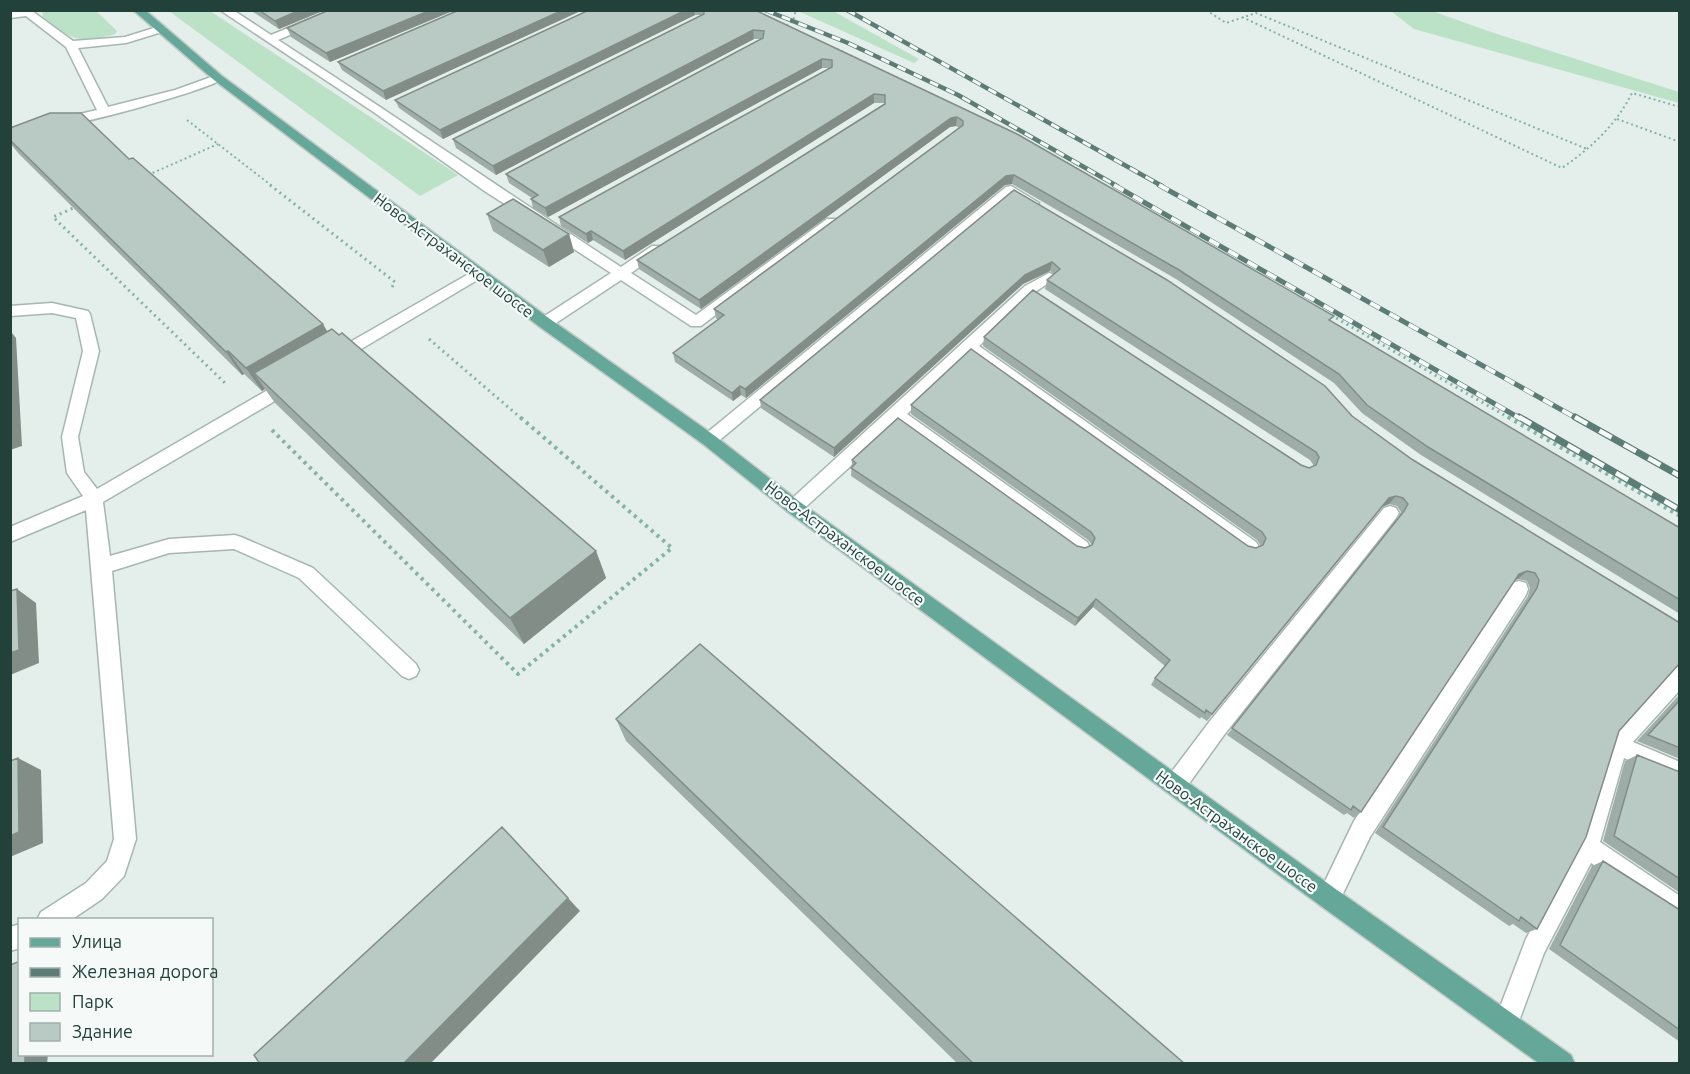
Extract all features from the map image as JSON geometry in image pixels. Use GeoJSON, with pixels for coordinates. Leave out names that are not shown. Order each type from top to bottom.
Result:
{"type":"FeatureCollection","features":[{"type":"Feature","properties":{"kind":"main road","name":"Ново-Астраханское шоссе"},"geometry":{"type":"LineString","coordinates":[[138,10],[218,78],[545,323],[709,440],[794,507],[1329,898],[1562,1064]]}},
{"type":"Feature","properties":{"kind":"street"},"geometry":{"type":"LineString","coordinates":[[225,10],[385,108],[696,322],[840,216]]}},
{"type":"Feature","properties":{"kind":"street"},"geometry":{"type":"LineString","coordinates":[[270,39],[344,10]]}},
{"type":"Feature","properties":{"kind":"street"},"geometry":{"type":"LineString","coordinates":[[10,15],[28,13],[71,45],[105,113]]}},
{"type":"Feature","properties":{"kind":"street"},"geometry":{"type":"LineString","coordinates":[[71,45],[126,40],[161,29]]}},
{"type":"Feature","properties":{"kind":"street"},"geometry":{"type":"LineString","coordinates":[[53,124],[160,98],[218,78]]}},
{"type":"Feature","properties":{"kind":"street"},"geometry":{"type":"LineString","coordinates":[[709,440],[1011,190],[1042,209]]}},
{"type":"Feature","properties":{"kind":"street"},"geometry":{"type":"LineString","coordinates":[[545,323],[671,240]]}},
{"type":"Feature","properties":{"kind":"street"},"geometry":{"type":"LineString","coordinates":[[321,366],[479,273]]}},
{"type":"Feature","properties":{"kind":"street"},"geometry":{"type":"LineString","coordinates":[[794,507],[1030,289],[1049,278]]}},
{"type":"Feature","properties":{"kind":"street"},"geometry":{"type":"LineString","coordinates":[[1030,289],[1050,302]]}},
{"type":"Feature","properties":{"kind":"street"},"geometry":{"type":"LineString","coordinates":[[10,311],[52,308],[83,314],[91,351],[70,437],[76,473],[94,500],[102,566],[125,839],[116,868],[94,891],[52,918]]}},
{"type":"Feature","properties":{"kind":"street"},"geometry":{"type":"LineString","coordinates":[[969,346],[1250,547]]}},
{"type":"Feature","properties":{"kind":"street"},"geometry":{"type":"LineString","coordinates":[[10,535],[94,500],[300,378]]}},
{"type":"Feature","properties":{"kind":"street"},"geometry":{"type":"LineString","coordinates":[[896,415],[1081,547]]}},
{"type":"Feature","properties":{"kind":"street"},"geometry":{"type":"LineString","coordinates":[[1175,785],[1217,728],[1390,513]]}},
{"type":"Feature","properties":{"kind":"street"},"geometry":{"type":"LineString","coordinates":[[102,566],[169,546],[236,542],[306,573],[409,670]]}},
{"type":"Feature","properties":{"kind":"street"},"geometry":{"type":"LineString","coordinates":[[1329,898],[1362,828],[1519,589]]}},
{"type":"Feature","properties":{"kind":"street"},"geometry":{"type":"LineString","coordinates":[[1506,1023],[1534,947],[1587,848],[1617,745],[1680,675]]}},
{"type":"Feature","properties":{"kind":"street"},"geometry":{"type":"LineString","coordinates":[[1617,745],[1680,774]]}},
{"type":"Feature","properties":{"kind":"street"},"geometry":{"type":"LineString","coordinates":[[1587,848],[1680,910]]}},
{"type":"Feature","properties":{"kind":"path"},"geometry":{"type":"LineString","coordinates":[[776,32],[793,21],[796,10]]}},
{"type":"Feature","properties":{"kind":"path"},"geometry":{"type":"LineString","coordinates":[[1206,10],[1226,23],[1256,13],[1587,149]]}},
{"type":"Feature","properties":{"kind":"path"},"geometry":{"type":"LineString","coordinates":[[1242,17],[1562,168],[1587,149],[1617,119],[1632,93],[1680,106]]}},
{"type":"Feature","properties":{"kind":"path"},"geometry":{"type":"LineString","coordinates":[[784,26],[795,31]]}},
{"type":"Feature","properties":{"kind":"path"},"geometry":{"type":"LineString","coordinates":[[826,45],[900,77],[989,121]]}},
{"type":"Feature","properties":{"kind":"path"},"geometry":{"type":"LineString","coordinates":[[160,98],[394,282],[389,292]]}},
{"type":"Feature","properties":{"kind":"path"},"geometry":{"type":"LineString","coordinates":[[1617,119],[1680,142]]}},
{"type":"Feature","properties":{"kind":"path"},"geometry":{"type":"LineString","coordinates":[[146,176],[218,144]]}},
{"type":"Feature","properties":{"kind":"path"},"geometry":{"type":"LineString","coordinates":[[84,204],[53,217],[234,392]]}},
{"type":"Feature","properties":{"kind":"path"},"geometry":{"type":"LineString","coordinates":[[1321,310],[1680,516]]}},
{"type":"Feature","properties":{"kind":"path"},"geometry":{"type":"LineString","coordinates":[[272,430],[518,674],[672,548],[428,338]]}},
{"type":"Feature","properties":{"kind":"green space"},"geometry":{"type":"Polygon","coordinates":[[[42,11],[96,11],[117,31],[115,34],[92,39],[76,38],[43,17],[42,11]]]}},
{"type":"Feature","properties":{"kind":"green space"},"geometry":{"type":"Polygon","coordinates":[[[169,11],[210,11],[458,175],[420,196],[169,11]]]}},
{"type":"Feature","properties":{"kind":"green space"},"geometry":{"type":"Polygon","coordinates":[[[798,11],[833,11],[919,59],[914,63],[798,11]]]}},
{"type":"Feature","properties":{"kind":"green space"},"geometry":{"type":"Polygon","coordinates":[[[1391,11],[1432,11],[1679,92],[1679,103],[1414,29],[1391,11]]]}},
{"type":"Feature","properties":{"kind":"building"},"geometry":{"type":"Polygon","coordinates":[[[259,10],[300,10],[275,21],[259,10]]]}},
{"type":"Feature","properties":{"kind":"building"},"geometry":{"type":"Polygon","coordinates":[[[329,10],[431,10],[326,53],[287,28],[329,10]]]}},
{"type":"Feature","properties":{"kind":"building"},"geometry":{"type":"Polygon","coordinates":[[[459,10],[563,10],[383,91],[338,62],[459,10]]]}},
{"type":"Feature","properties":{"kind":"building"},"geometry":{"type":"Polygon","coordinates":[[[589,10],[686,10],[440,130],[395,100],[589,10]]]}},
{"type":"Feature","properties":{"kind":"building"},"geometry":{"type":"Polygon","coordinates":[[[704,10],[755,10],[1017,134],[1334,316],[1329,320],[1680,528],[1680,600],[1428,447],[1367,405],[1339,374],[1179,270],[1014,175],[1006,176],[745,389],[740,386],[732,393],[673,353],[724,315],[714,309],[963,125],[963,121],[957,117],[951,118],[699,300],[637,260],[885,104],[885,95],[874,94],[623,251],[591,231],[586,234],[559,217],[832,67],[832,60],[822,59],[545,208],[531,199],[538,195],[506,174],[763,38],[764,31],[753,30],[493,166],[453,139],[704,14],[704,10]]]}},
{"type":"Feature","properties":{"kind":"building"},"geometry":{"type":"Polygon","coordinates":[[[50,113],[81,113],[129,159],[133,158],[323,324],[246,368],[228,351],[226,352],[10,140],[10,128],[50,113]]]}},
{"type":"Feature","properties":{"kind":"building"},"geometry":{"type":"Polygon","coordinates":[[[1014,190],[1167,280],[1325,386],[1352,416],[1413,460],[1680,623],[1680,663],[1619,731],[1586,837],[1537,929],[1521,917],[1519,921],[1383,827],[1537,588],[1539,580],[1535,573],[1527,571],[1519,574],[1361,812],[1353,806],[1351,810],[1232,728],[1404,511],[1408,504],[1403,498],[1396,496],[1389,498],[1212,714],[1206,710],[1205,713],[1155,678],[1170,660],[1096,599],[1078,618],[851,468],[856,463],[852,460],[898,418],[1077,546],[1085,548],[1092,545],[1095,538],[1091,532],[911,405],[971,349],[1248,546],[1256,548],[1263,545],[1266,538],[1262,532],[984,337],[1033,290],[1301,465],[1309,468],[1316,465],[1319,457],[1316,452],[1047,280],[1060,269],[1052,262],[1025,275],[834,448],[760,400],[1014,190]]]}},
{"type":"Feature","properties":{"kind":"building"},"geometry":{"type":"Polygon","coordinates":[[[513,199],[569,234],[543,250],[487,214],[513,199]]]}},
{"type":"Feature","properties":{"kind":"building"},"geometry":{"type":"Polygon","coordinates":[[[332,329],[339,335],[342,333],[596,551],[510,618],[254,373],[332,329]]]}},
{"type":"Feature","properties":{"kind":"building"},"geometry":{"type":"Polygon","coordinates":[[[17,589],[19,650],[10,653],[10,591],[17,589]]]}},
{"type":"Feature","properties":{"kind":"building"},"geometry":{"type":"Polygon","coordinates":[[[700,644],[1185,1064],[974,1064],[616,719],[700,644]]]}},
{"type":"Feature","properties":{"kind":"building"},"geometry":{"type":"Polygon","coordinates":[[[1680,700],[1680,748],[1648,735],[1680,700]]]}},
{"type":"Feature","properties":{"kind":"building"},"geometry":{"type":"Polygon","coordinates":[[[1637,755],[1680,772],[1680,879],[1614,836],[1637,755]]]}},
{"type":"Feature","properties":{"kind":"building"},"geometry":{"type":"Polygon","coordinates":[[[18,758],[19,832],[10,836],[10,761],[18,758]]]}},
{"type":"Feature","properties":{"kind":"building"},"geometry":{"type":"Polygon","coordinates":[[[502,827],[568,898],[403,1064],[260,1064],[254,1055],[502,827]]]}},
{"type":"Feature","properties":{"kind":"building"},"geometry":{"type":"Polygon","coordinates":[[[1603,861],[1680,910],[1680,1030],[1560,945],[1603,861]]]}},
{"type":"Feature","properties":{"kind":"building"},"geometry":{"type":"Polygon","coordinates":[[[18,962],[18,1056],[25,1056],[25,1064],[10,1064],[10,965],[18,962]]]}},
{"type":"Feature","properties":{"kind":"railway"},"geometry":{"type":"LineString","coordinates":[[765,10],[848,43],[958,95],[1117,186]]}},
{"type":"Feature","properties":{"kind":"railway"},"geometry":{"type":"LineString","coordinates":[[847,10],[1162,186]]}},
{"type":"Feature","properties":{"kind":"railway"},"geometry":{"type":"LineString","coordinates":[[1114,185],[1521,419]]}},
{"type":"Feature","properties":{"kind":"railway"},"geometry":{"type":"LineString","coordinates":[[1159,185],[1578,419]]}},
{"type":"Feature","properties":{"kind":"railway"},"geometry":{"type":"LineString","coordinates":[[1519,417],[1680,510]]}},
{"type":"Feature","properties":{"kind":"railway"},"geometry":{"type":"LineString","coordinates":[[1575,417],[1680,476]]}}]}
